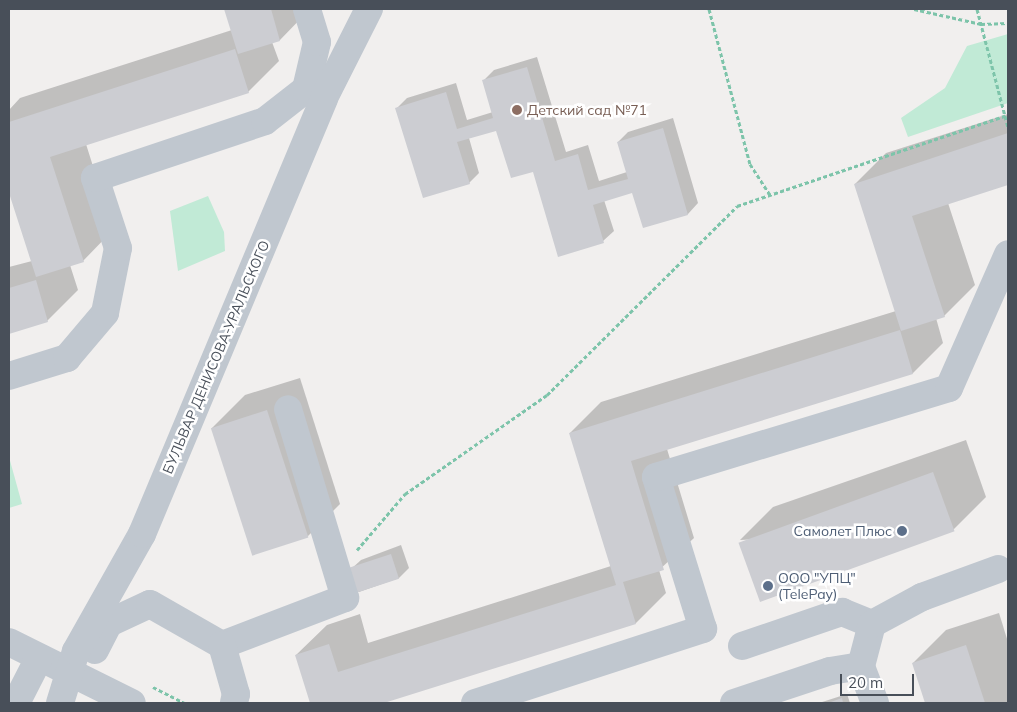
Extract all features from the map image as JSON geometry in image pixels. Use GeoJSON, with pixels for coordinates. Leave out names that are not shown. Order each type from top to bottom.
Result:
{"type":"FeatureCollection","features":[{"type":"Feature","properties":{"kind":"street"},"geometry":{"type":"LineString","coordinates":[[9,376],[67,358],[105,313],[118,248],[95,178],[265,121],[306,89],[317,42],[307,9]]}},
{"type":"Feature","properties":{"kind":"street","name":"БУЛЬВАР ДЕНИСОВА-УРАЛЬСКОГО"},"geometry":{"type":"LineString","coordinates":[[60,703],[76,675],[76,651],[142,534],[324,98],[369,9]]}},
{"type":"Feature","properties":{"kind":"street"},"geometry":{"type":"LineString","coordinates":[[475,703],[703,629],[656,477],[949,388],[1008,254]]}},
{"type":"Feature","properties":{"kind":"street"},"geometry":{"type":"LineString","coordinates":[[222,645],[344,598],[288,409]]}},
{"type":"Feature","properties":{"kind":"street"},"geometry":{"type":"LineString","coordinates":[[874,703],[861,666],[872,624],[922,598],[998,569]]}},
{"type":"Feature","properties":{"kind":"street"},"geometry":{"type":"LineString","coordinates":[[76,675],[109,623],[150,604],[222,645],[236,694],[234,703]]}},
{"type":"Feature","properties":{"kind":"street"},"geometry":{"type":"LineString","coordinates":[[742,646],[842,612],[872,624]]}},
{"type":"Feature","properties":{"kind":"street"},"geometry":{"type":"LineString","coordinates":[[9,642],[132,703]]}},
{"type":"Feature","properties":{"kind":"street"},"geometry":{"type":"LineString","coordinates":[[16,703],[39,658]]}},
{"type":"Feature","properties":{"kind":"street"},"geometry":{"type":"LineString","coordinates":[[734,703],[830,671],[861,666]]}},
{"type":"Feature","properties":{"kind":"path"},"geometry":{"type":"LineString","coordinates":[[709,9],[750,164],[772,196]]}},
{"type":"Feature","properties":{"kind":"path"},"geometry":{"type":"LineString","coordinates":[[914,9],[981,24],[1008,23]]}},
{"type":"Feature","properties":{"kind":"path"},"geometry":{"type":"LineString","coordinates":[[977,9],[1007,115],[1008,127]]}},
{"type":"Feature","properties":{"kind":"path"},"geometry":{"type":"LineString","coordinates":[[337,573],[405,494],[547,395],[737,206],[772,196],[1007,115]]}},
{"type":"Feature","properties":{"kind":"green space"},"geometry":{"type":"Polygon","coordinates":[[[1008,34],[1008,103],[908,137],[901,118],[945,88],[967,46],[1008,34]]]}},
{"type":"Feature","properties":{"kind":"green space"},"geometry":{"type":"Polygon","coordinates":[[[208,196],[224,232],[225,251],[178,271],[170,211],[208,196]]]}},
{"type":"Feature","properties":{"kind":"green space"},"geometry":{"type":"Polygon","coordinates":[[[9,457],[22,504],[9,508],[9,457]]]}},
{"type":"Feature","properties":{"kind":"building"},"geometry":{"type":"Polygon","coordinates":[[[224,9],[271,9],[280,41],[238,54],[224,9]]]}},
{"type":"Feature","properties":{"kind":"building"},"geometry":{"type":"Polygon","coordinates":[[[235,49],[249,93],[50,157],[84,262],[36,277],[9,193],[9,122],[235,49]]]}},
{"type":"Feature","properties":{"kind":"building"},"geometry":{"type":"Polygon","coordinates":[[[527,67],[555,161],[578,154],[588,190],[628,179],[617,142],[663,128],[688,215],[643,228],[632,193],[593,205],[604,243],[558,257],[533,172],[511,178],[496,131],[457,142],[470,184],[423,198],[395,108],[446,92],[457,129],[493,118],[482,80],[527,67]]]}},
{"type":"Feature","properties":{"kind":"building"},"geometry":{"type":"Polygon","coordinates":[[[1008,133],[1008,185],[912,216],[945,317],[901,331],[854,184],[1008,133]]]}},
{"type":"Feature","properties":{"kind":"building"},"geometry":{"type":"Polygon","coordinates":[[[36,280],[48,322],[9,334],[9,288],[36,280]]]}},
{"type":"Feature","properties":{"kind":"building"},"geometry":{"type":"Polygon","coordinates":[[[900,330],[913,374],[631,461],[664,570],[623,582],[636,624],[384,703],[310,703],[295,655],[329,644],[338,672],[616,585],[569,433],[900,330]]]}},
{"type":"Feature","properties":{"kind":"building"},"geometry":{"type":"Polygon","coordinates":[[[267,410],[308,537],[252,556],[211,428],[267,410]]]}},
{"type":"Feature","properties":{"kind":"building"},"geometry":{"type":"Polygon","coordinates":[[[933,472],[955,531],[760,602],[738,543],[933,472]]]}},
{"type":"Feature","properties":{"kind":"building"},"geometry":{"type":"Polygon","coordinates":[[[391,554],[399,579],[356,593],[348,568],[391,554]]]}},
{"type":"Feature","properties":{"kind":"building"},"geometry":{"type":"Polygon","coordinates":[[[966,645],[985,703],[925,703],[912,663],[966,645]]]}},
{"type":"Feature","properties":{"kind":"building"},"geometry":{"type":"Polygon","coordinates":[[[842,698],[843,703],[828,703],[842,698]]]}},
{"type":"Feature","properties":{"kind":"place","name":"Детский сад №71"},"geometry":{"type":"Point","coordinates":[517,110]}},
{"type":"Feature","properties":{"kind":"place","name":"Самолет Плюс"},"geometry":{"type":"Point","coordinates":[902,531]}},
{"type":"Feature","properties":{"kind":"place","name":"ООО \"УПЦ\" (TelePay)"},"geometry":{"type":"Point","coordinates":[768,586]}}]}
